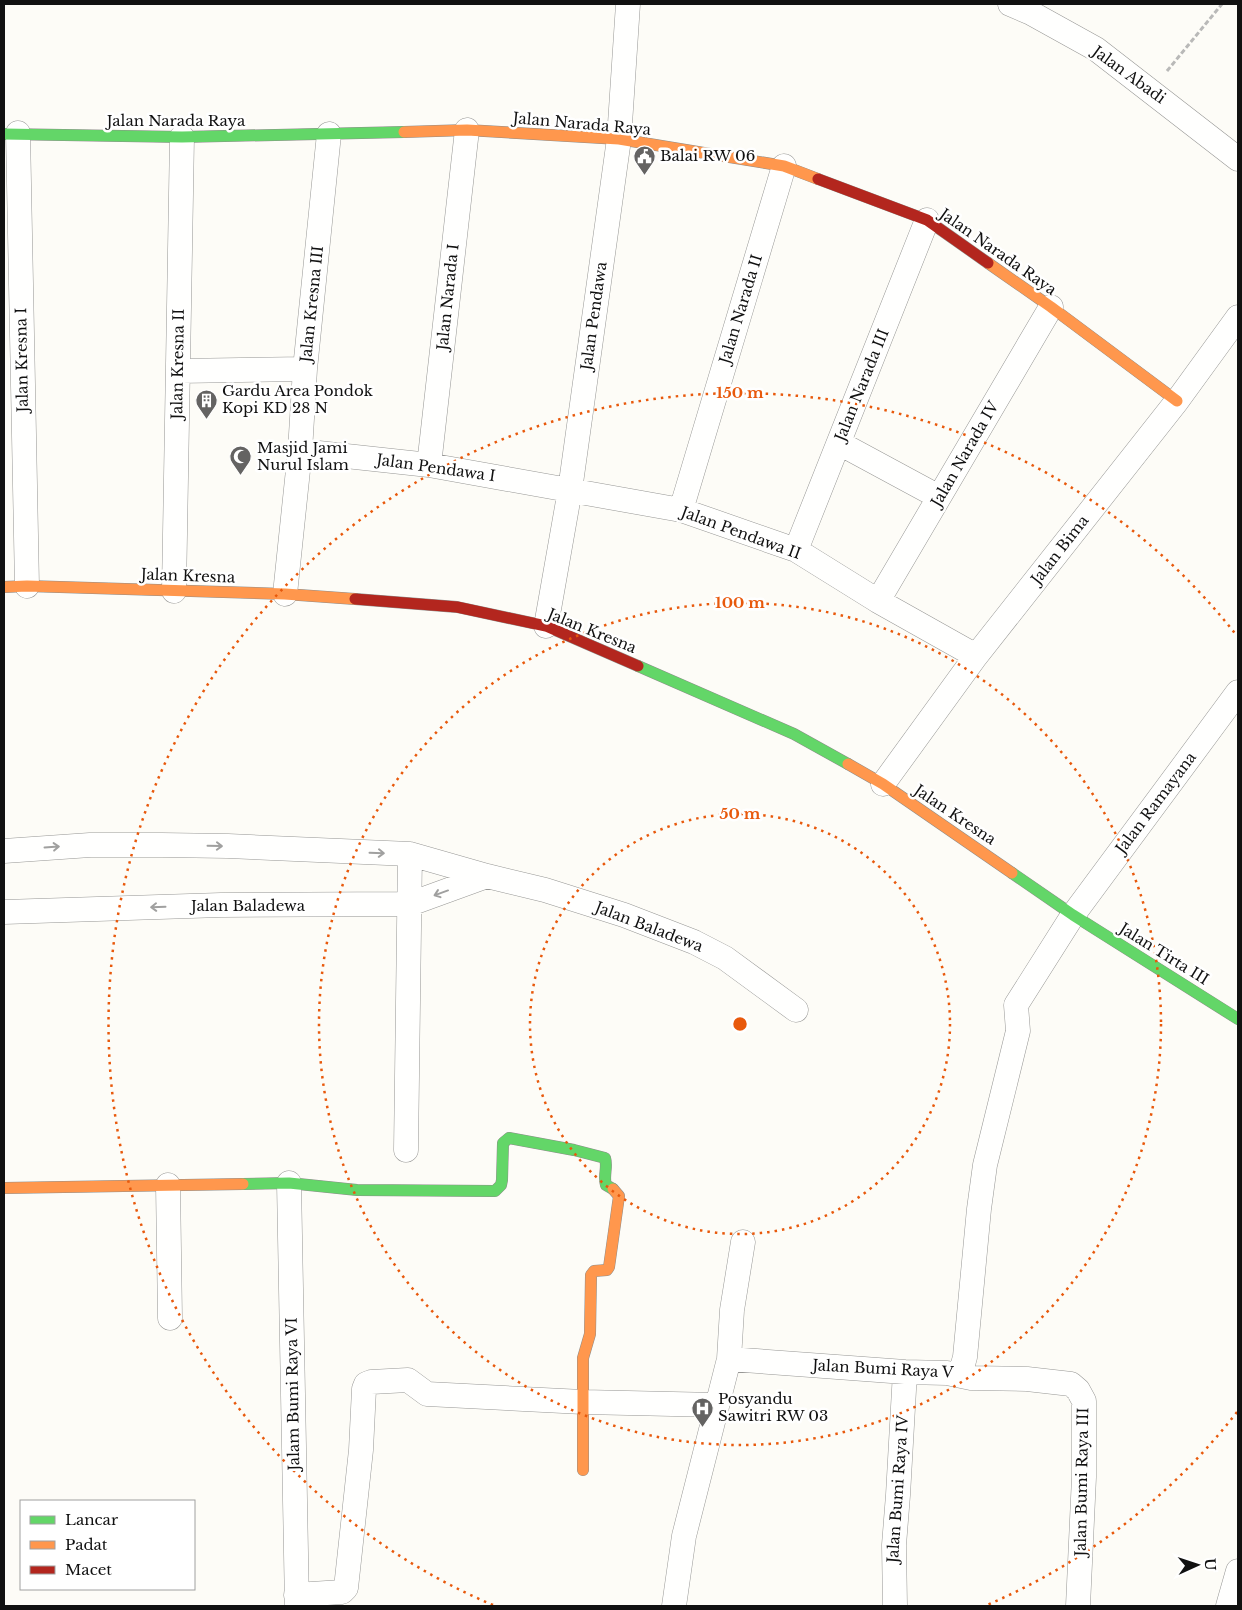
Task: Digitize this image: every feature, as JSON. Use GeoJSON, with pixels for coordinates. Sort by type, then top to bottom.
{"type":"FeatureCollection","features":[{"type":"Feature","properties":{"kind":"street","name":"Jalan Pendawa"},"geometry":{"type":"LineString","coordinates":[[546,626],[570,490],[619,139],[628,4]]}},
{"type":"Feature","properties":{"kind":"street","name":"Jalan Abadi"},"geometry":{"type":"LineString","coordinates":[[1010,4],[1031,13],[1096,49],[1238,159]]}},
{"type":"Feature","properties":{"kind":"street","name":"Jalan Narada Raya"},"geometry":{"type":"LineString","coordinates":[[11,134],[182,137],[467,130],[619,139],[784,166],[927,220],[1051,307],[1177,401]]}},
{"type":"Feature","properties":{"kind":"street","name":"Jalan Narada I"},"geometry":{"type":"LineString","coordinates":[[429,464],[467,130]]}},
{"type":"Feature","properties":{"kind":"street","name":"Jalan Kresna I"},"geometry":{"type":"LineString","coordinates":[[11,134],[15,586]]}},
{"type":"Feature","properties":{"kind":"street","name":"Jalan Kresna III"},"geometry":{"type":"LineString","coordinates":[[285,594],[300,451],[305,369],[329,134]]}},
{"type":"Feature","properties":{"kind":"street","name":"Jalan Kresna II"},"geometry":{"type":"LineString","coordinates":[[174,591],[182,137]]}},
{"type":"Feature","properties":{"kind":"street","name":"Jalan Narada II"},"geometry":{"type":"LineString","coordinates":[[681,510],[784,166]]}},
{"type":"Feature","properties":{"kind":"street","name":"Jalan Narada III"},"geometry":{"type":"LineString","coordinates":[[796,550],[927,220]]}},
{"type":"Feature","properties":{"kind":"street","name":"Jalan Narada IV"},"geometry":{"type":"LineString","coordinates":[[878,601],[1051,307]]}},
{"type":"Feature","properties":{"kind":"street","name":"Jalan Bima"},"geometry":{"type":"LineString","coordinates":[[883,784],[976,656],[1177,401],[1238,318]]}},
{"type":"Feature","properties":{"kind":"street"},"geometry":{"type":"LineString","coordinates":[[178,371],[305,369]]}},
{"type":"Feature","properties":{"kind":"street"},"geometry":{"type":"LineString","coordinates":[[839,443],[939,498]]}},
{"type":"Feature","properties":{"kind":"street","name":"Jalan Pendawa I"},"geometry":{"type":"LineString","coordinates":[[300,451],[429,464],[570,490]]}},
{"type":"Feature","properties":{"kind":"street","name":"Jalan Pendawa II"},"geometry":{"type":"LineString","coordinates":[[570,490],[681,510],[796,550],[878,601],[976,656]]}},
{"type":"Feature","properties":{"kind":"street","name":"Jalan Kresna"},"geometry":{"type":"LineString","coordinates":[[15,586],[285,594],[458,607],[546,626],[794,734],[883,784],[1073,914]]}},
{"type":"Feature","properties":{"kind":"street","name":"Jalan Ramayana"},"geometry":{"type":"LineString","coordinates":[[1073,914],[1238,692]]}},
{"type":"Feature","properties":{"kind":"street","name":"Jalan Baladewa"},"geometry":{"type":"LineString","coordinates":[[4,851],[90,845],[171,845],[410,854],[545,890],[624,915],[694,942],[725,958],[796,1010]]}},
{"type":"Feature","properties":{"kind":"street"},"geometry":{"type":"LineString","coordinates":[[406,1150],[410,854]]}},
{"type":"Feature","properties":{"kind":"street","name":"Jalan Baladewa"},"geometry":{"type":"LineString","coordinates":[[4,912],[221,905],[410,904],[487,876]]}},
{"type":"Feature","properties":{"kind":"street","name":"Jalan Tirta III"},"geometry":{"type":"LineString","coordinates":[[1073,914],[1238,1019]]}},
{"type":"Feature","properties":{"kind":"street","name":"Jalan Bumi Raya V"},"geometry":{"type":"LineString","coordinates":[[729,1359],[960,1375],[965,1357],[979,1209],[986,1165],[1018,1031],[1016,1005],[1073,914]]}},
{"type":"Feature","properties":{"kind":"street"},"geometry":{"type":"LineString","coordinates":[[4,1188],[289,1183],[357,1190],[495,1191],[501,1185],[502,1148],[504,1141],[509,1138],[574,1150],[605,1158],[607,1164],[605,1186],[607,1189],[615,1190],[619,1196],[609,1267],[607,1270],[595,1270],[591,1275],[590,1334],[582,1358],[583,1470]]}},
{"type":"Feature","properties":{"kind":"street","name":"Jalam Bumi Raya VI"},"geometry":{"type":"LineString","coordinates":[[289,1183],[297,1601]]}},
{"type":"Feature","properties":{"kind":"street"},"geometry":{"type":"LineString","coordinates":[[168,1185],[170,1318]]}},
{"type":"Feature","properties":{"kind":"street"},"geometry":{"type":"LineString","coordinates":[[674,1606],[684,1536],[729,1359],[732,1310],[743,1242]]}},
{"type":"Feature","properties":{"kind":"street","name":"Jalan Bumi Raya IV"},"geometry":{"type":"LineString","coordinates":[[895,1606],[894,1545],[905,1372]]}},
{"type":"Feature","properties":{"kind":"street","name":"Jalan Bumi Raya III"},"geometry":{"type":"LineString","coordinates":[[960,1375],[972,1378],[1027,1379],[1070,1384],[1078,1390],[1084,1401],[1084,1477],[1078,1606]]}},
{"type":"Feature","properties":{"kind":"street"},"geometry":{"type":"LineString","coordinates":[[297,1601],[342,1592],[346,1588],[362,1450],[364,1389],[366,1384],[370,1382],[408,1380],[427,1394],[583,1402],[717,1405]]}},
{"type":"Feature","properties":{"kind":"street"},"geometry":{"type":"LineString","coordinates":[[1228,1606],[1238,1571]]}},
{"type":"Feature","properties":{"kind":"path"},"geometry":{"type":"LineString","coordinates":[[1151,91],[1222,4]]}},
{"type":"Feature","properties":{"kind":"traffic: fast"},"geometry":{"type":"LineString","coordinates":[[4,134],[182,137],[404,132]]}},
{"type":"Feature","properties":{"kind":"traffic: fast"},"geometry":{"type":"LineString","coordinates":[[638,666],[794,734],[848,764]]}},
{"type":"Feature","properties":{"kind":"traffic: fast"},"geometry":{"type":"LineString","coordinates":[[1012,873],[1073,915],[1238,1019]]}},
{"type":"Feature","properties":{"kind":"traffic: fast"},"geometry":{"type":"LineString","coordinates":[[243,1184],[289,1183],[357,1190],[495,1191],[501,1185],[502,1180],[503,1143],[509,1138],[574,1150],[605,1158],[606,1185],[613,1189]]}},
{"type":"Feature","properties":{"kind":"traffic: slow"},"geometry":{"type":"LineString","coordinates":[[404,132],[467,130],[619,139],[784,166],[818,179]]}},
{"type":"Feature","properties":{"kind":"traffic: slow"},"geometry":{"type":"LineString","coordinates":[[988,263],[1051,307],[1177,401]]}},
{"type":"Feature","properties":{"kind":"traffic: slow"},"geometry":{"type":"LineString","coordinates":[[4,587],[27,586],[285,594],[355,599]]}},
{"type":"Feature","properties":{"kind":"traffic: slow"},"geometry":{"type":"LineString","coordinates":[[848,764],[883,784],[1012,873]]}},
{"type":"Feature","properties":{"kind":"traffic: slow"},"geometry":{"type":"LineString","coordinates":[[4,1188],[243,1184]]}},
{"type":"Feature","properties":{"kind":"traffic: slow"},"geometry":{"type":"LineString","coordinates":[[583,1470],[583,1358],[590,1334],[591,1275],[594,1271],[607,1270],[609,1267],[619,1196],[613,1189]]}},
{"type":"Feature","properties":{"kind":"traffic: jam"},"geometry":{"type":"LineString","coordinates":[[818,179],[927,220],[988,263]]}},
{"type":"Feature","properties":{"kind":"traffic: jam"},"geometry":{"type":"LineString","coordinates":[[355,599],[457,607],[546,626],[638,666]]}},
{"type":"Feature","properties":{"kind":"place","name":"Balai RW 06"},"geometry":{"type":"Point","coordinates":[644,175]}},
{"type":"Feature","properties":{"kind":"place","name":"Gardu Area Pondok Kopi KD 28 N"},"geometry":{"type":"Point","coordinates":[206,419]}},
{"type":"Feature","properties":{"kind":"place","name":"Masjid Jami Nurul Islam"},"geometry":{"type":"Point","coordinates":[241,476]}},
{"type":"Feature","properties":{"kind":"place","name":"Posyandu Sawitri RW 03"},"geometry":{"type":"Point","coordinates":[702,1427]}}]}
